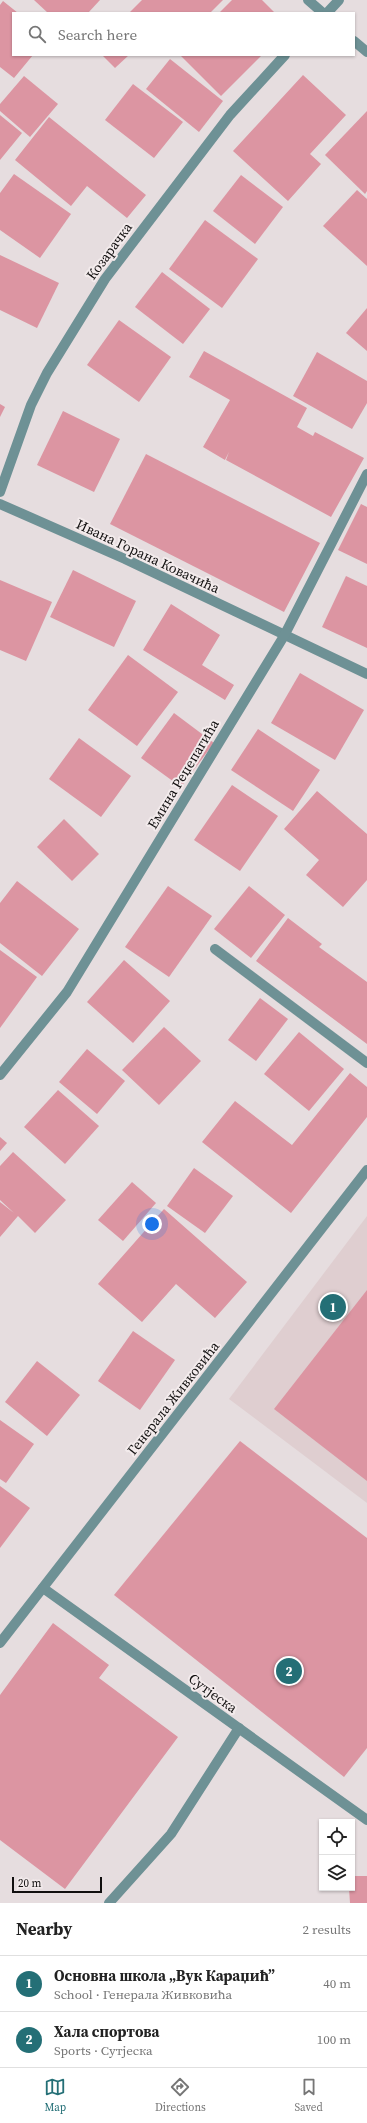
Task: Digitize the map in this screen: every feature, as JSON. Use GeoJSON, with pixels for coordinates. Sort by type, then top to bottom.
{"type":"FeatureCollection","features":[{"type":"Feature","properties":{"kind":"street"},"geometry":{"type":"LineString","coordinates":[[308,0],[322,12]]}},
{"type":"Feature","properties":{"kind":"street"},"geometry":{"type":"LineString","coordinates":[[329,12],[339,0]]}},
{"type":"Feature","properties":{"kind":"street"},"geometry":{"type":"LineString","coordinates":[[355,42],[367,52]]}},
{"type":"Feature","properties":{"kind":"street","name":"Козарачка"},"geometry":{"type":"LineString","coordinates":[[0,492],[31,405],[46,374],[105,279],[230,116],[284,56]]}},
{"type":"Feature","properties":{"kind":"street","name":"Емина Реџепагића"},"geometry":{"type":"LineString","coordinates":[[0,1075],[67,992],[284,636],[367,474]]}},
{"type":"Feature","properties":{"kind":"street","name":"Ивана Горана Ковачића"},"geometry":{"type":"LineString","coordinates":[[0,504],[125,559],[284,636]]}},
{"type":"Feature","properties":{"kind":"street"},"geometry":{"type":"LineString","coordinates":[[284,636],[367,674]]}},
{"type":"Feature","properties":{"kind":"street"},"geometry":{"type":"LineString","coordinates":[[215,949],[367,1063]]}},
{"type":"Feature","properties":{"kind":"street","name":"Генерала Живковића"},"geometry":{"type":"LineString","coordinates":[[0,1643],[367,1170]]}},
{"type":"Feature","properties":{"kind":"street","name":"Сутјеска"},"geometry":{"type":"LineString","coordinates":[[43,1588],[367,1820]]}},
{"type":"Feature","properties":{"kind":"street"},"geometry":{"type":"LineString","coordinates":[[109,1903],[170,1834],[239,1728]]}},
{"type":"Feature","properties":{"kind":"shaded area"},"geometry":{"type":"Polygon","coordinates":[[[367,1216],[367,1503],[229,1399],[367,1216]]]}},
{"type":"Feature","properties":{"kind":"building"},"geometry":{"type":"Polygon","coordinates":[[[34,0],[100,0],[89,12],[47,12],[34,0]]]}},
{"type":"Feature","properties":{"kind":"building"},"geometry":{"type":"Polygon","coordinates":[[[142,0],[223,0],[211,12],[130,12],[142,0]]]}},
{"type":"Feature","properties":{"kind":"building"},"geometry":{"type":"Polygon","coordinates":[[[232,0],[262,0],[274,12],[220,12],[232,0]]]}},
{"type":"Feature","properties":{"kind":"building"},"geometry":{"type":"Polygon","coordinates":[[[3,1],[17,12],[12,12],[12,56],[32,56],[14,78],[0,67],[0,5],[3,1]]]}},
{"type":"Feature","properties":{"kind":"building"},"geometry":{"type":"Polygon","coordinates":[[[103,56],[128,56],[115,68],[103,56]]]}},
{"type":"Feature","properties":{"kind":"building"},"geometry":{"type":"Polygon","coordinates":[[[181,56],[261,56],[221,96],[181,56]]]}},
{"type":"Feature","properties":{"kind":"building"},"geometry":{"type":"Polygon","coordinates":[[[170,59],[223,101],[199,132],[146,89],[170,59]]]}},
{"type":"Feature","properties":{"kind":"building"},"geometry":{"type":"Polygon","coordinates":[[[303,75],[346,115],[310,154],[321,164],[288,201],[233,151],[303,75]]]}},
{"type":"Feature","properties":{"kind":"building"},"geometry":{"type":"Polygon","coordinates":[[[24,76],[58,104],[30,137],[0,111],[0,104],[24,76]]]}},
{"type":"Feature","properties":{"kind":"building"},"geometry":{"type":"Polygon","coordinates":[[[133,84],[183,122],[154,158],[105,120],[133,84]]]}},
{"type":"Feature","properties":{"kind":"building"},"geometry":{"type":"Polygon","coordinates":[[[367,111],[367,191],[365,194],[325,155],[367,111]]]}},
{"type":"Feature","properties":{"kind":"building"},"geometry":{"type":"Polygon","coordinates":[[[0,115],[22,133],[0,160],[0,115]]]}},
{"type":"Feature","properties":{"kind":"building"},"geometry":{"type":"Polygon","coordinates":[[[49,117],[146,195],[127,218],[87,186],[71,206],[15,160],[49,117]]]}},
{"type":"Feature","properties":{"kind":"building"},"geometry":{"type":"Polygon","coordinates":[[[14,174],[71,214],[40,258],[0,230],[0,193],[14,174]]]}},
{"type":"Feature","properties":{"kind":"building"},"geometry":{"type":"Polygon","coordinates":[[[241,175],[283,207],[255,244],[213,211],[241,175]]]}},
{"type":"Feature","properties":{"kind":"building"},"geometry":{"type":"Polygon","coordinates":[[[357,190],[367,199],[367,266],[323,226],[357,190]]]}},
{"type":"Feature","properties":{"kind":"building"},"geometry":{"type":"Polygon","coordinates":[[[205,220],[258,259],[222,308],[169,269],[205,220]]]}},
{"type":"Feature","properties":{"kind":"building"},"geometry":{"type":"Polygon","coordinates":[[[0,255],[59,283],[37,328],[0,310],[0,255]]]}},
{"type":"Feature","properties":{"kind":"building"},"geometry":{"type":"Polygon","coordinates":[[[162,272],[210,309],[183,344],[135,307],[162,272]]]}},
{"type":"Feature","properties":{"kind":"building"},"geometry":{"type":"Polygon","coordinates":[[[367,308],[367,351],[346,333],[367,308]]]}},
{"type":"Feature","properties":{"kind":"building"},"geometry":{"type":"Polygon","coordinates":[[[119,320],[171,357],[139,402],[87,365],[119,320]]]}},
{"type":"Feature","properties":{"kind":"building"},"geometry":{"type":"Polygon","coordinates":[[[204,351],[307,408],[297,427],[313,436],[315,432],[364,458],[331,517],[226,460],[229,452],[225,460],[203,447],[230,400],[189,377],[204,351]]]}},
{"type":"Feature","properties":{"kind":"building"},"geometry":{"type":"Polygon","coordinates":[[[317,352],[367,381],[367,403],[352,429],[293,396],[317,352]]]}},
{"type":"Feature","properties":{"kind":"building"},"geometry":{"type":"Polygon","coordinates":[[[0,404],[5,407],[0,417],[0,404]]]}},
{"type":"Feature","properties":{"kind":"building"},"geometry":{"type":"Polygon","coordinates":[[[63,411],[120,439],[94,492],[37,465],[63,411]]]}},
{"type":"Feature","properties":{"kind":"building"},"geometry":{"type":"Polygon","coordinates":[[[146,454],[320,543],[284,612],[110,524],[146,454]]]}},
{"type":"Feature","properties":{"kind":"building"},"geometry":{"type":"Polygon","coordinates":[[[361,504],[367,507],[367,564],[338,550],[361,504]]]}},
{"type":"Feature","properties":{"kind":"building"},"geometry":{"type":"Polygon","coordinates":[[[73,570],[136,601],[114,647],[50,617],[73,570]]]}},
{"type":"Feature","properties":{"kind":"building"},"geometry":{"type":"Polygon","coordinates":[[[346,576],[367,586],[367,648],[322,627],[346,576]]]}},
{"type":"Feature","properties":{"kind":"building"},"geometry":{"type":"Polygon","coordinates":[[[0,580],[52,602],[26,661],[0,650],[0,580]]]}},
{"type":"Feature","properties":{"kind":"building"},"geometry":{"type":"Polygon","coordinates":[[[171,604],[220,635],[202,665],[234,685],[225,700],[143,650],[171,604]]]}},
{"type":"Feature","properties":{"kind":"building"},"geometry":{"type":"Polygon","coordinates":[[[128,655],[178,692],[137,746],[88,710],[128,655]]]}},
{"type":"Feature","properties":{"kind":"building"},"geometry":{"type":"Polygon","coordinates":[[[300,673],[364,710],[335,760],[271,723],[300,673]]]}},
{"type":"Feature","properties":{"kind":"building"},"geometry":{"type":"Polygon","coordinates":[[[174,713],[214,743],[181,787],[141,758],[174,713]]]}},
{"type":"Feature","properties":{"kind":"building"},"geometry":{"type":"Polygon","coordinates":[[[258,729],[320,770],[293,811],[231,770],[258,729]]]}},
{"type":"Feature","properties":{"kind":"building"},"geometry":{"type":"Polygon","coordinates":[[[79,738],[131,776],[101,817],[49,779],[79,738]]]}},
{"type":"Feature","properties":{"kind":"building"},"geometry":{"type":"Polygon","coordinates":[[[232,785],[278,816],[240,871],[194,840],[232,785]]]}},
{"type":"Feature","properties":{"kind":"building"},"geometry":{"type":"Polygon","coordinates":[[[317,791],[367,834],[367,880],[343,907],[306,875],[319,860],[284,829],[317,791]]]}},
{"type":"Feature","properties":{"kind":"building"},"geometry":{"type":"Polygon","coordinates":[[[64,819],[99,854],[72,881],[37,847],[64,819]]]}},
{"type":"Feature","properties":{"kind":"building"},"geometry":{"type":"Polygon","coordinates":[[[17,881],[79,929],[42,976],[0,943],[0,903],[17,881]]]}},
{"type":"Feature","properties":{"kind":"building"},"geometry":{"type":"Polygon","coordinates":[[[168,886],[212,916],[169,977],[125,947],[168,886]]]}},
{"type":"Feature","properties":{"kind":"building"},"geometry":{"type":"Polygon","coordinates":[[[249,886],[285,915],[251,958],[214,929],[249,886]]]}},
{"type":"Feature","properties":{"kind":"building"},"geometry":{"type":"Polygon","coordinates":[[[288,918],[322,944],[319,947],[367,982],[367,1044],[256,961],[288,918]]]}},
{"type":"Feature","properties":{"kind":"building"},"geometry":{"type":"Polygon","coordinates":[[[0,950],[37,977],[0,1028],[0,950]]]}},
{"type":"Feature","properties":{"kind":"building"},"geometry":{"type":"Polygon","coordinates":[[[124,960],[170,1001],[133,1043],[87,1002],[124,960]]]}},
{"type":"Feature","properties":{"kind":"building"},"geometry":{"type":"Polygon","coordinates":[[[260,998],[288,1019],[256,1061],[228,1040],[260,998]]]}},
{"type":"Feature","properties":{"kind":"building"},"geometry":{"type":"Polygon","coordinates":[[[164,1027],[201,1061],[159,1105],[122,1070],[164,1027]]]}},
{"type":"Feature","properties":{"kind":"building"},"geometry":{"type":"Polygon","coordinates":[[[299,1032],[344,1069],[309,1111],[264,1074],[299,1032]]]}},
{"type":"Feature","properties":{"kind":"building"},"geometry":{"type":"Polygon","coordinates":[[[87,1049],[125,1081],[97,1114],[59,1082],[87,1049]]]}},
{"type":"Feature","properties":{"kind":"building"},"geometry":{"type":"Polygon","coordinates":[[[350,1073],[367,1087],[367,1117],[291,1213],[202,1142],[235,1101],[292,1145],[350,1073]]]}},
{"type":"Feature","properties":{"kind":"building"},"geometry":{"type":"Polygon","coordinates":[[[58,1090],[99,1126],[65,1164],[24,1127],[58,1090]]]}},
{"type":"Feature","properties":{"kind":"building"},"geometry":{"type":"Polygon","coordinates":[[[0,1137],[7,1143],[0,1151],[0,1137]]]}},
{"type":"Feature","properties":{"kind":"building"},"geometry":{"type":"Polygon","coordinates":[[[13,1152],[66,1200],[35,1233],[18,1216],[0,1237],[0,1202],[14,1213],[0,1200],[0,1166],[13,1152]]]}},
{"type":"Feature","properties":{"kind":"building"},"geometry":{"type":"Polygon","coordinates":[[[194,1168],[233,1196],[205,1233],[167,1206],[194,1168]]]}},
{"type":"Feature","properties":{"kind":"building"},"geometry":{"type":"Polygon","coordinates":[[[132,1182],[156,1203],[123,1241],[98,1220],[132,1182]]]}},
{"type":"Feature","properties":{"kind":"building"},"geometry":{"type":"Polygon","coordinates":[[[164,1209],[247,1282],[215,1318],[176,1284],[142,1322],[98,1284],[164,1209]]]}},
{"type":"Feature","properties":{"kind":"building"},"geometry":{"type":"Polygon","coordinates":[[[367,1290],[367,1481],[274,1409],[367,1290]]]}},
{"type":"Feature","properties":{"kind":"building"},"geometry":{"type":"Polygon","coordinates":[[[133,1331],[175,1360],[140,1410],[98,1381],[133,1331]]]}},
{"type":"Feature","properties":{"kind":"building"},"geometry":{"type":"Polygon","coordinates":[[[37,1361],[80,1395],[47,1436],[5,1402],[37,1361]]]}},
{"type":"Feature","properties":{"kind":"building"},"geometry":{"type":"Polygon","coordinates":[[[0,1420],[34,1444],[6,1483],[0,1479],[0,1420]]]}},
{"type":"Feature","properties":{"kind":"building"},"geometry":{"type":"Polygon","coordinates":[[[240,1441],[367,1538],[367,1748],[344,1777],[114,1595],[240,1441]]]}},
{"type":"Feature","properties":{"kind":"building"},"geometry":{"type":"Polygon","coordinates":[[[0,1486],[30,1508],[0,1548],[0,1486]]]}},
{"type":"Feature","properties":{"kind":"building"},"geometry":{"type":"Polygon","coordinates":[[[53,1623],[109,1665],[99,1678],[178,1737],[65,1889],[0,1840],[0,1695],[53,1623]]]}},
{"type":"Feature","properties":{"kind":"building"},"geometry":{"type":"Polygon","coordinates":[[[355,1876],[367,1876],[367,1903],[350,1903],[349,1891],[355,1891],[355,1876]]]}},
{"type":"Feature","properties":{"kind":"place","name":"Основна школа „Вук Караџић”"},"geometry":{"type":"Point","coordinates":[333,1307]}},
{"type":"Feature","properties":{"kind":"place","name":"Хала спортова"},"geometry":{"type":"Point","coordinates":[289,1671]}}]}
